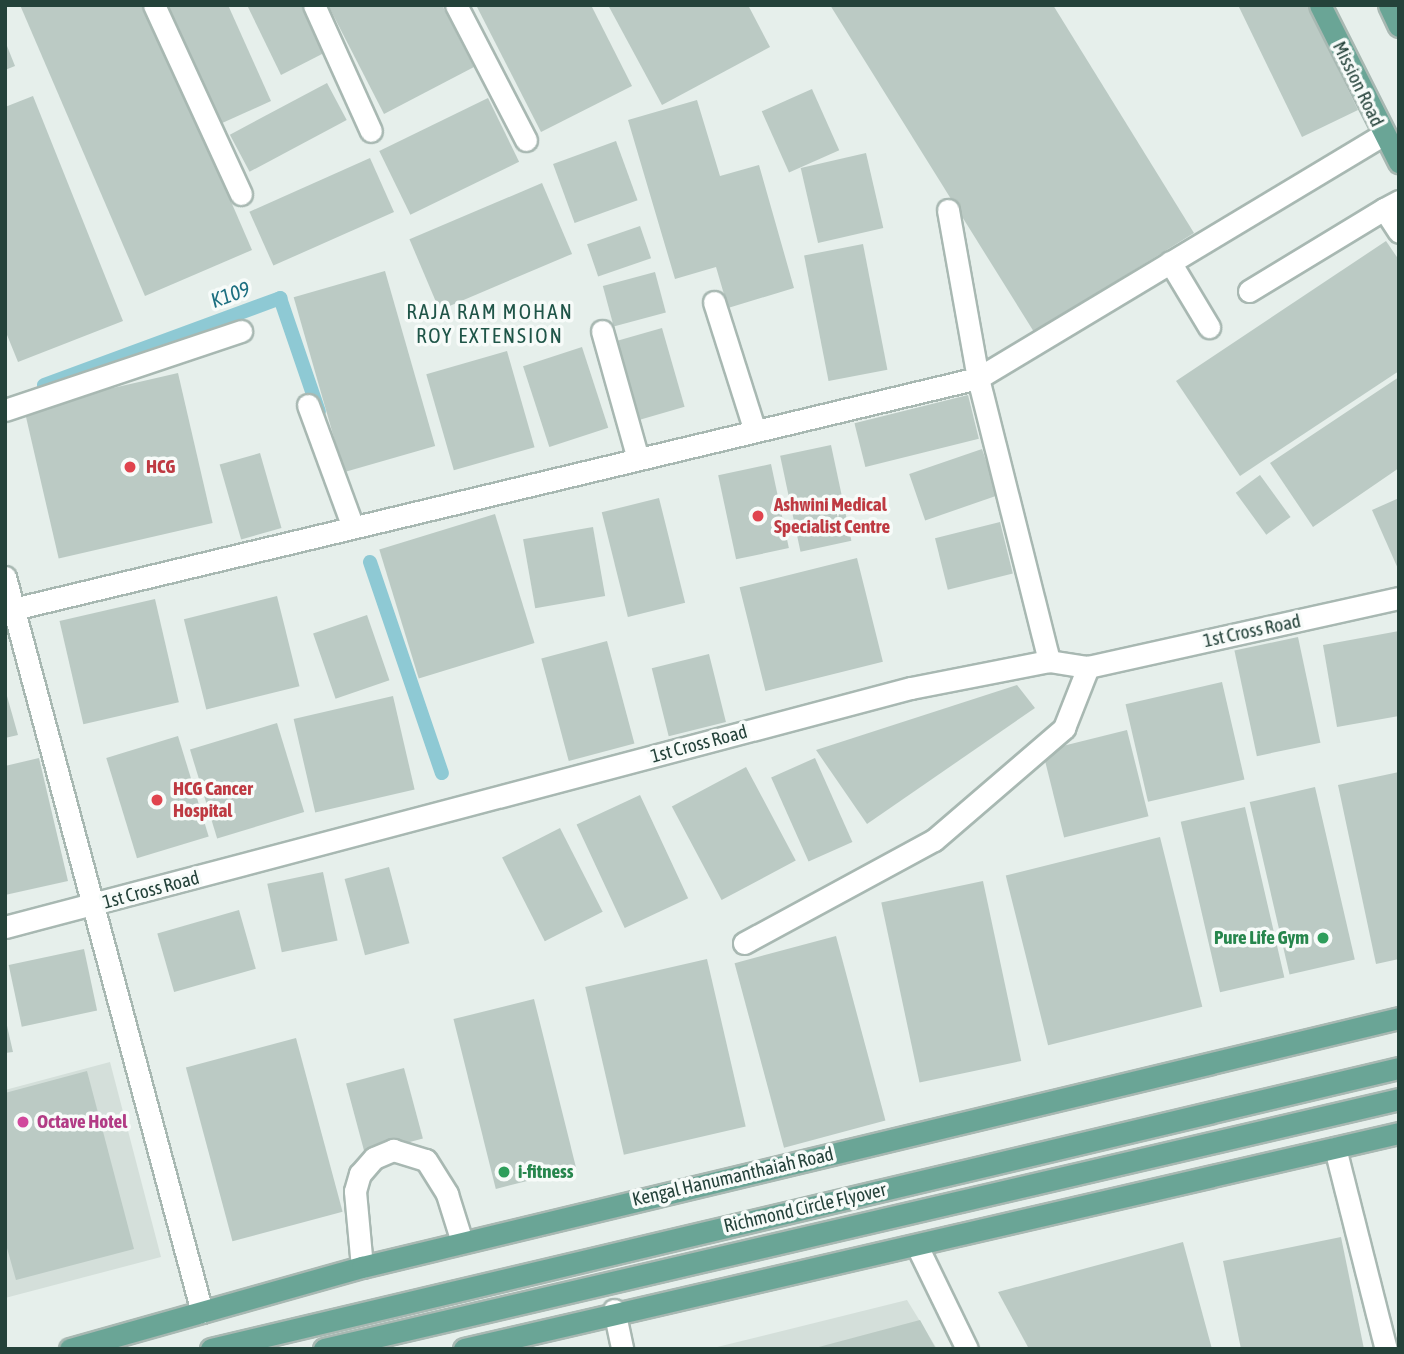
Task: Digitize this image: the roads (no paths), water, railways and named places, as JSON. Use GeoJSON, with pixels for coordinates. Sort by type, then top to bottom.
{"type":"FeatureCollection","features":[{"type":"Feature","properties":{"kind":"main road","name":"Mission Road"},"geometry":{"type":"LineString","coordinates":[[1320,5],[1382,135],[1399,162]]}},
{"type":"Feature","properties":{"kind":"main road"},"geometry":{"type":"LineString","coordinates":[[1389,5],[1399,26]]}},
{"type":"Feature","properties":{"kind":"main road","name":"Kengal Hanumanthaiah Road"},"geometry":{"type":"LineString","coordinates":[[70,1349],[362,1267],[462,1242],[1399,1018]]}},
{"type":"Feature","properties":{"kind":"main road","name":"Richmond Circle Flyover"},"geometry":{"type":"LineString","coordinates":[[211,1349],[1399,1068]]}},
{"type":"Feature","properties":{"kind":"main road","name":"Richmond Circle Flyover"},"geometry":{"type":"LineString","coordinates":[[324,1349],[1399,1099]]}},
{"type":"Feature","properties":{"kind":"main road"},"geometry":{"type":"LineString","coordinates":[[464,1349],[614,1310],[917,1247],[1399,1133]]}},
{"type":"Feature","properties":{"kind":"street"},"geometry":{"type":"LineString","coordinates":[[155,5],[241,194]]}},
{"type":"Feature","properties":{"kind":"street"},"geometry":{"type":"LineString","coordinates":[[314,5],[371,131]]}},
{"type":"Feature","properties":{"kind":"street"},"geometry":{"type":"LineString","coordinates":[[456,5],[526,140]]}},
{"type":"Feature","properties":{"kind":"street"},"geometry":{"type":"LineString","coordinates":[[9,610],[978,378],[1382,135]]}},
{"type":"Feature","properties":{"kind":"street"},"geometry":{"type":"LineString","coordinates":[[1249,291],[1391,205],[1399,232]]}},
{"type":"Feature","properties":{"kind":"street"},"geometry":{"type":"LineString","coordinates":[[948,210],[978,378],[1049,661]]}},
{"type":"Feature","properties":{"kind":"street"},"geometry":{"type":"LineString","coordinates":[[1170,262],[1209,327]]}},
{"type":"Feature","properties":{"kind":"street"},"geometry":{"type":"LineString","coordinates":[[714,303],[755,431]]}},
{"type":"Feature","properties":{"kind":"street"},"geometry":{"type":"LineString","coordinates":[[5,410],[241,331]]}},
{"type":"Feature","properties":{"kind":"street"},"geometry":{"type":"LineString","coordinates":[[602,331],[638,459]]}},
{"type":"Feature","properties":{"kind":"street"},"geometry":{"type":"LineString","coordinates":[[308,405],[353,527]]}},
{"type":"Feature","properties":{"kind":"street"},"geometry":{"type":"LineString","coordinates":[[5,577],[9,610],[202,1312]]}},
{"type":"Feature","properties":{"kind":"street","name":"1st Cross Road"},"geometry":{"type":"LineString","coordinates":[[5,927],[911,688],[1049,661],[1087,667],[1399,598]]}},
{"type":"Feature","properties":{"kind":"street"},"geometry":{"type":"LineString","coordinates":[[744,943],[934,841],[1064,728],[1087,667]]}},
{"type":"Feature","properties":{"kind":"street"},"geometry":{"type":"LineString","coordinates":[[1335,1148],[1386,1349]]}},
{"type":"Feature","properties":{"kind":"street"},"geometry":{"type":"LineString","coordinates":[[362,1267],[358,1182],[374,1158],[393,1150],[426,1160],[447,1194],[462,1242]]}},
{"type":"Feature","properties":{"kind":"street"},"geometry":{"type":"LineString","coordinates":[[917,1247],[967,1349]]}},
{"type":"Feature","properties":{"kind":"street"},"geometry":{"type":"LineString","coordinates":[[614,1310],[622,1349]]}},
{"type":"Feature","properties":{"kind":"waterway","name":"K109"},"geometry":{"type":"LineString","coordinates":[[44,385],[280,298],[319,412]]}},
{"type":"Feature","properties":{"kind":"waterway","name":"K109"},"geometry":{"type":"LineString","coordinates":[[370,562],[442,773]]}},
{"type":"Feature","properties":{"kind":"place","name":"HCG"},"geometry":{"type":"Point","coordinates":[130,467]}},
{"type":"Feature","properties":{"kind":"place","name":"Ashwini Medical Specialist Centre"},"geometry":{"type":"Point","coordinates":[758,516]}},
{"type":"Feature","properties":{"kind":"place","name":"HCG Cancer Hospital"},"geometry":{"type":"Point","coordinates":[157,800]}},
{"type":"Feature","properties":{"kind":"place","name":"Pure Life Gym"},"geometry":{"type":"Point","coordinates":[1323,938]}},
{"type":"Feature","properties":{"kind":"place","name":"Octave Hotel"},"geometry":{"type":"Point","coordinates":[23,1122]}},
{"type":"Feature","properties":{"kind":"place","name":"i-fitness"},"geometry":{"type":"Point","coordinates":[504,1172]}},
{"type":"Feature","properties":{"kind":"district","name":"RAJA RAM MOHAN ROY EXTENSION"},"geometry":{"type":"Point","coordinates":[490,323]}}]}
